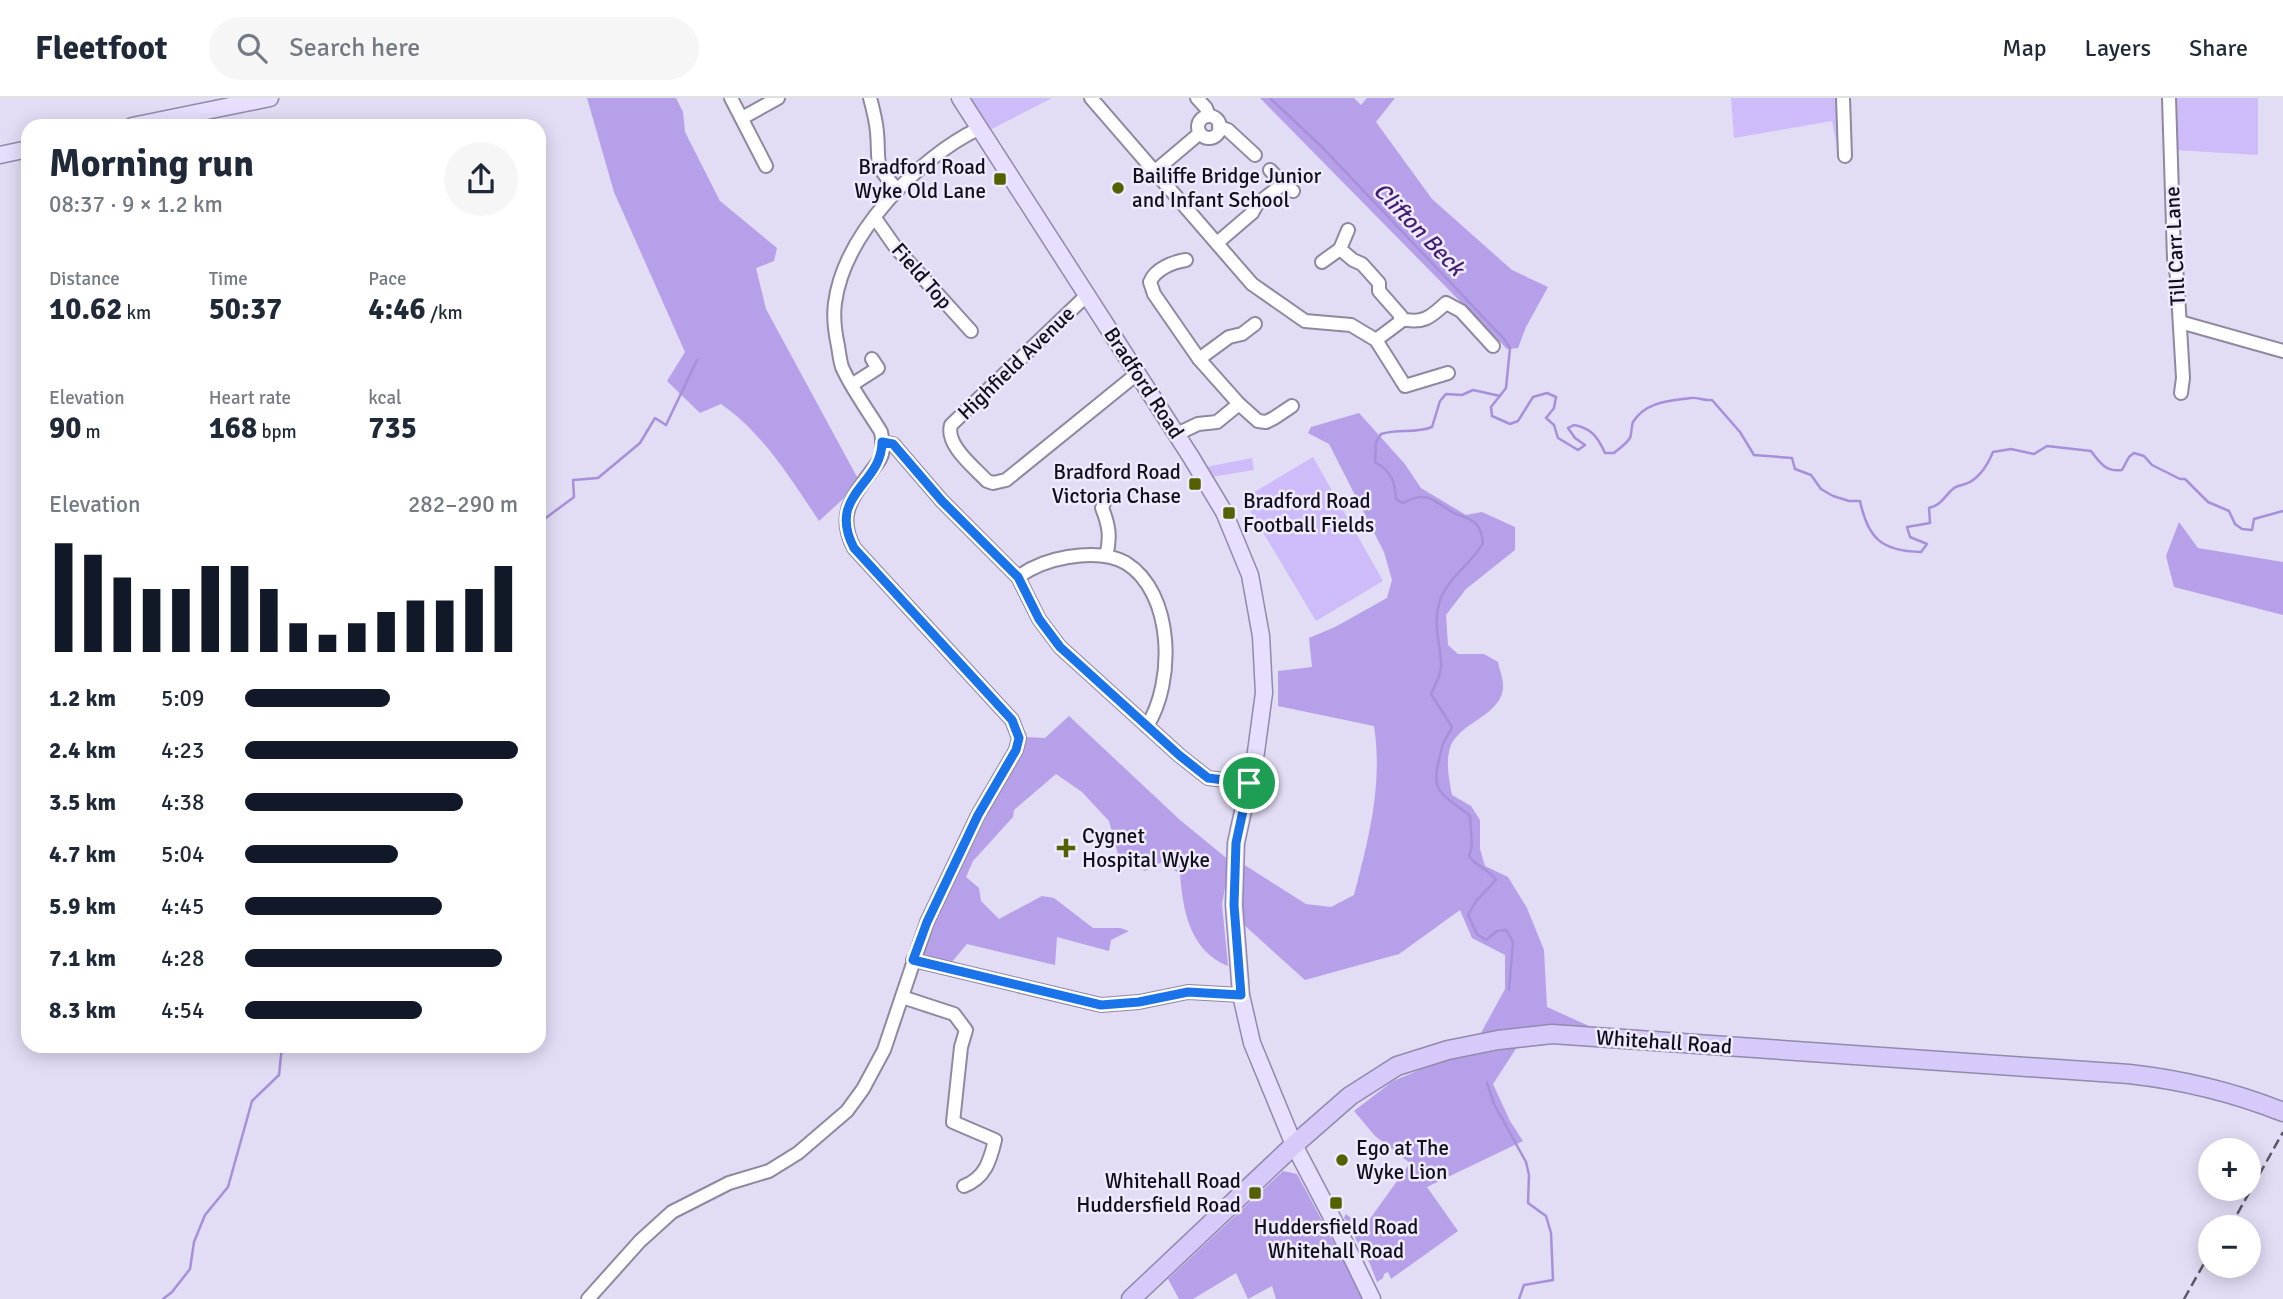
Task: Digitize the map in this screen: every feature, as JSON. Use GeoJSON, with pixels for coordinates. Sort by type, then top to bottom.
{"type":"FeatureCollection","features":[{"type":"Feature","properties":{"kind":"highway","name":"Whitehall Road"},"geometry":{"type":"LineString","coordinates":[[1131,1299],[1294,1145],[1350,1096],[1397,1066],[1448,1050],[1498,1040],[1552,1034],[2129,1074],[2197,1084],[2283,1112]]}},
{"type":"Feature","properties":{"kind":"main road"},"geometry":{"type":"LineString","coordinates":[[162,119],[270,98]]}},
{"type":"Feature","properties":{"kind":"main road","name":"Bradford Road"},"geometry":{"type":"LineString","coordinates":[[960,98],[978,130],[1177,434],[1224,512],[1250,575],[1261,636],[1264,693],[1256,752],[1236,843],[1234,905],[1241,995],[1252,1043],[1294,1145],[1372,1299]]}},
{"type":"Feature","properties":{"kind":"main road"},"geometry":{"type":"LineString","coordinates":[[0,155],[21,150]]}},
{"type":"Feature","properties":{"kind":"street"},"geometry":{"type":"LineString","coordinates":[[730,98],[766,166]]}},
{"type":"Feature","properties":{"kind":"street"},"geometry":{"type":"LineString","coordinates":[[742,118],[778,98]]}},
{"type":"Feature","properties":{"kind":"street"},"geometry":{"type":"LineString","coordinates":[[870,98],[877,129],[878,162],[885,176],[897,189]]}},
{"type":"Feature","properties":{"kind":"street"},"geometry":{"type":"LineString","coordinates":[[1091,98],[1252,284],[1305,321],[1351,325],[1376,340],[1405,386],[1448,373]]}},
{"type":"Feature","properties":{"kind":"street"},"geometry":{"type":"LineString","coordinates":[[1197,98],[1209,116]]}},
{"type":"Feature","properties":{"kind":"street"},"geometry":{"type":"LineString","coordinates":[[1843,98],[1845,156]]}},
{"type":"Feature","properties":{"kind":"street","name":"Till Carr Lane"},"geometry":{"type":"LineString","coordinates":[[2169,98],[2174,257],[2183,378],[2181,393]]}},
{"type":"Feature","properties":{"kind":"street"},"geometry":{"type":"LineString","coordinates":[[1209,116],[1215,118],[1219,127],[1212,137],[1205,137],[1198,127],[1200,120],[1209,116]]}},
{"type":"Feature","properties":{"kind":"street"},"geometry":{"type":"LineString","coordinates":[[1219,127],[1228,130],[1255,155]]}},
{"type":"Feature","properties":{"kind":"street"},"geometry":{"type":"LineString","coordinates":[[588,1299],[640,1241],[672,1212],[729,1182],[769,1171],[798,1153],[847,1111],[863,1090],[884,1050],[927,922],[978,815],[1016,750],[1019,738],[1012,720],[854,548],[848,537],[846,513],[850,500],[882,456],[881,432],[842,366],[835,333],[835,304],[849,258],[897,189],[923,165],[960,138],[978,130]]}},
{"type":"Feature","properties":{"kind":"street"},"geometry":{"type":"LineString","coordinates":[[1155,171],[1200,133]]}},
{"type":"Feature","properties":{"kind":"street"},"geometry":{"type":"LineString","coordinates":[[1217,243],[1252,214],[1257,204],[1288,187],[1270,170]]}},
{"type":"Feature","properties":{"kind":"street","name":"Field Top"},"geometry":{"type":"LineString","coordinates":[[875,218],[896,248],[971,331]]}},
{"type":"Feature","properties":{"kind":"street"},"geometry":{"type":"LineString","coordinates":[[1322,262],[1340,249],[1348,230]]}},
{"type":"Feature","properties":{"kind":"street"},"geometry":{"type":"LineString","coordinates":[[1340,249],[1362,264],[1379,283],[1379,291],[1401,316],[1400,322],[1376,340]]}},
{"type":"Feature","properties":{"kind":"street"},"geometry":{"type":"LineString","coordinates":[[1186,260],[1173,262],[1153,275],[1150,282],[1154,294],[1199,359],[1258,421],[1266,422],[1292,406]]}},
{"type":"Feature","properties":{"kind":"street","name":"Highfield Avenue"},"geometry":{"type":"LineString","coordinates":[[1087,295],[959,417],[950,431],[954,444],[987,481],[993,483],[1006,480],[1138,373]]}},
{"type":"Feature","properties":{"kind":"street"},"geometry":{"type":"LineString","coordinates":[[1400,319],[1414,322],[1428,319],[1446,303],[1461,311],[1493,346]]}},
{"type":"Feature","properties":{"kind":"street"},"geometry":{"type":"LineString","coordinates":[[2180,321],[2283,351]]}},
{"type":"Feature","properties":{"kind":"street"},"geometry":{"type":"LineString","coordinates":[[1199,359],[1229,337],[1242,334],[1255,324]]}},
{"type":"Feature","properties":{"kind":"street"},"geometry":{"type":"LineString","coordinates":[[853,384],[878,367]]}},
{"type":"Feature","properties":{"kind":"street"},"geometry":{"type":"LineString","coordinates":[[1177,434],[1198,424],[1217,422],[1239,404]]}},
{"type":"Feature","properties":{"kind":"street"},"geometry":{"type":"LineString","coordinates":[[882,442],[893,444],[942,501],[1018,577],[1039,619],[1060,647],[1208,778],[1249,783]]}},
{"type":"Feature","properties":{"kind":"street"},"geometry":{"type":"LineString","coordinates":[[1105,500],[1102,508],[1109,525],[1106,556]]}},
{"type":"Feature","properties":{"kind":"street"},"geometry":{"type":"LineString","coordinates":[[1018,577],[1030,568],[1083,554],[1106,556],[1125,563],[1147,581],[1160,608],[1166,673],[1147,726]]}},
{"type":"Feature","properties":{"kind":"street"},"geometry":{"type":"LineString","coordinates":[[913,960],[1101,1005],[1139,1002],[1188,992],[1241,995]]}},
{"type":"Feature","properties":{"kind":"street"},"geometry":{"type":"LineString","coordinates":[[902,996],[954,1014],[966,1030],[961,1047],[953,1122],[995,1140],[990,1163],[975,1182],[964,1186]]}},
{"type":"Feature","properties":{"kind":"shaded area"},"geometry":{"type":"Polygon","coordinates":[[[587,98],[676,98],[683,112],[685,132],[720,201],[777,248],[774,261],[756,268],[766,309],[857,477],[843,499],[819,521],[775,458],[736,415],[721,404],[700,413],[667,381],[685,352],[614,192],[587,98]]]}},
{"type":"Feature","properties":{"kind":"shaded area"},"geometry":{"type":"Polygon","coordinates":[[[971,98],[1052,98],[988,131],[971,98]]]}},
{"type":"Feature","properties":{"kind":"shaded area"},"geometry":{"type":"Polygon","coordinates":[[[1260,98],[1354,98],[1361,105],[1367,98],[1395,98],[1376,122],[1432,199],[1512,270],[1548,287],[1518,348],[1507,349],[1260,98]]]}},
{"type":"Feature","properties":{"kind":"shaded area"},"geometry":{"type":"Polygon","coordinates":[[[1731,98],[1837,98],[1839,144],[1837,147],[1832,121],[1734,138],[1731,98]]]}},
{"type":"Feature","properties":{"kind":"shaded area"},"geometry":{"type":"Polygon","coordinates":[[[2173,98],[2258,98],[2258,155],[2175,150],[2173,98]]]}},
{"type":"Feature","properties":{"kind":"shaded area"},"geometry":{"type":"Polygon","coordinates":[[[1359,413],[1404,463],[1421,488],[1466,515],[1482,512],[1515,527],[1515,550],[1466,589],[1446,615],[1448,645],[1458,654],[1484,654],[1498,662],[1503,684],[1497,703],[1456,737],[1451,745],[1448,763],[1450,783],[1452,795],[1471,806],[1480,820],[1480,849],[1485,866],[1508,877],[1527,908],[1544,950],[1547,1007],[1589,1026],[1516,1028],[1481,1033],[1505,989],[1505,955],[1472,938],[1460,910],[1399,954],[1305,980],[1243,924],[1243,864],[1306,904],[1331,907],[1354,895],[1365,853],[1376,790],[1374,726],[1278,706],[1278,671],[1312,667],[1309,638],[1387,598],[1392,580],[1384,552],[1329,444],[1308,433],[1311,427],[1359,413]]]}},
{"type":"Feature","properties":{"kind":"shaded area"},"geometry":{"type":"Polygon","coordinates":[[[1313,457],[1383,581],[1316,621],[1243,499],[1313,457]]]}},
{"type":"Feature","properties":{"kind":"shaded area"},"geometry":{"type":"Polygon","coordinates":[[[1252,458],[1254,470],[1211,477],[1206,467],[1252,458]]]}},
{"type":"Feature","properties":{"kind":"shaded area"},"geometry":{"type":"Polygon","coordinates":[[[2179,522],[2198,548],[2283,562],[2283,615],[2174,587],[2166,556],[2179,522]]]}},
{"type":"Feature","properties":{"kind":"shaded area"},"geometry":{"type":"Polygon","coordinates":[[[1069,716],[1180,820],[1230,861],[1222,904],[1228,966],[1215,959],[1197,940],[1186,915],[1180,874],[1162,862],[1145,871],[1119,858],[1109,821],[1082,792],[1056,774],[1014,810],[1013,817],[973,861],[966,877],[979,888],[981,901],[999,919],[1042,896],[1054,898],[1093,928],[1120,928],[1129,931],[1111,940],[1109,951],[1057,937],[1055,965],[967,944],[951,963],[928,959],[920,950],[998,793],[1025,747],[1025,737],[1045,738],[1069,716]]]}},
{"type":"Feature","properties":{"kind":"shaded area"},"geometry":{"type":"Polygon","coordinates":[[[1517,1047],[1493,1084],[1510,1121],[1523,1141],[1427,1187],[1458,1231],[1391,1279],[1388,1272],[1377,1282],[1344,1218],[1346,1214],[1362,1230],[1410,1163],[1375,1136],[1354,1111],[1393,1081],[1441,1061],[1517,1047]]]}},
{"type":"Feature","properties":{"kind":"shaded area"},"geometry":{"type":"Polygon","coordinates":[[[1283,1171],[1297,1174],[1364,1299],[1276,1299],[1272,1286],[1248,1299],[1236,1273],[1193,1299],[1179,1299],[1168,1279],[1283,1171]]]}},
{"type":"Feature","properties":{"kind":"waterway","name":"Clifton Beck"},"geometry":{"type":"LineString","coordinates":[[1270,98],[1323,148],[1505,340],[1510,348],[1506,388],[1491,407],[1492,416],[1510,424],[1518,421],[1533,397],[1547,393],[1556,397],[1554,408],[1546,418],[1554,425],[1558,438],[1578,450],[1585,445],[1575,438],[1568,428],[1580,426],[1593,434],[1605,453],[1614,453],[1630,438],[1633,422],[1638,415],[1652,406],[1691,398],[1712,400],[1740,432],[1754,455],[1792,458],[1795,469],[1811,475],[1821,489],[1849,501],[1860,501],[1867,525],[1879,540],[1896,549],[1908,551],[1921,552],[1927,544],[1910,537],[1907,527],[1930,523],[1929,508],[1940,502],[1954,488],[1978,476],[1993,452],[2011,449],[2034,454],[2047,446],[2091,451],[2104,466],[2112,470],[2122,470],[2134,453],[2144,456],[2152,465],[2185,479],[2208,502],[2229,511],[2235,524],[2242,529],[2252,530],[2254,519],[2283,511]]}},
{"type":"Feature","properties":{"kind":"waterway"},"geometry":{"type":"LineString","coordinates":[[546,518],[574,497],[573,480],[598,478],[640,443],[655,418],[666,425],[697,360]]}},
{"type":"Feature","properties":{"kind":"waterway"},"geometry":{"type":"LineString","coordinates":[[1500,396],[1473,390],[1462,395],[1446,394],[1440,401],[1432,427],[1381,434],[1376,442],[1375,462],[1391,477],[1396,499],[1403,503],[1419,497],[1430,499],[1473,521],[1482,535],[1483,543],[1452,580],[1439,604],[1437,627],[1441,667],[1431,694],[1452,727],[1441,750],[1436,775],[1439,790],[1470,816],[1472,846],[1469,856],[1496,880],[1476,901],[1468,915],[1477,934],[1486,940],[1497,931],[1506,930],[1513,942],[1509,990]]}},
{"type":"Feature","properties":{"kind":"waterway"},"geometry":{"type":"LineString","coordinates":[[163,1299],[190,1269],[194,1242],[205,1215],[228,1187],[252,1101],[279,1075],[281,1053]]}},
{"type":"Feature","properties":{"kind":"waterway"},"geometry":{"type":"LineString","coordinates":[[1487,1083],[1494,1104],[1526,1162],[1529,1175],[1528,1203],[1546,1216],[1551,1233],[1553,1280],[1524,1285],[1519,1299]]}},
{"type":"Feature","properties":{"kind":"railway"},"geometry":{"type":"LineString","coordinates":[[2237,1215],[2283,1132]]}},
{"type":"Feature","properties":{"kind":"railway"},"geometry":{"type":"LineString","coordinates":[[2184,1299],[2198,1274]]}},
{"type":"Feature","properties":{"kind":"place","name":"Bradford Road Wyke Old Lane"},"geometry":{"type":"Point","coordinates":[1000,179]}},
{"type":"Feature","properties":{"kind":"place","name":"Bailiffe Bridge Junior and Infant School"},"geometry":{"type":"Point","coordinates":[1118,188]}},
{"type":"Feature","properties":{"kind":"place","name":"Bradford Road Victoria Chase"},"geometry":{"type":"Point","coordinates":[1195,484]}},
{"type":"Feature","properties":{"kind":"place","name":"Bradford Road Football Fields"},"geometry":{"type":"Point","coordinates":[1229,513]}},
{"type":"Feature","properties":{"kind":"place","name":"Cygnet Hospital Wyke"},"geometry":{"type":"Point","coordinates":[1066,848]}},
{"type":"Feature","properties":{"kind":"place","name":"Ego at The Wyke Lion"},"geometry":{"type":"Point","coordinates":[1342,1160]}},
{"type":"Feature","properties":{"kind":"place","name":"Whitehall Road Huddersfield Road"},"geometry":{"type":"Point","coordinates":[1255,1193]}},
{"type":"Feature","properties":{"kind":"place","name":"Huddersfield Road Whitehall Road"},"geometry":{"type":"Point","coordinates":[1336,1203]}},
{"type":"Feature","properties":{"kind":"route"},"geometry":{"type":"LineString","coordinates":[[882,442],[893,444],[942,501],[1018,577],[1039,619],[1060,647],[1208,778],[1249,783],[1236,843],[1234,905],[1241,995],[1188,992],[1139,1002],[1101,1005],[913,960],[927,922],[978,815],[1016,750],[1019,738],[1012,720],[854,548],[848,537],[846,513],[850,500],[882,456],[882,442]]}}]}
